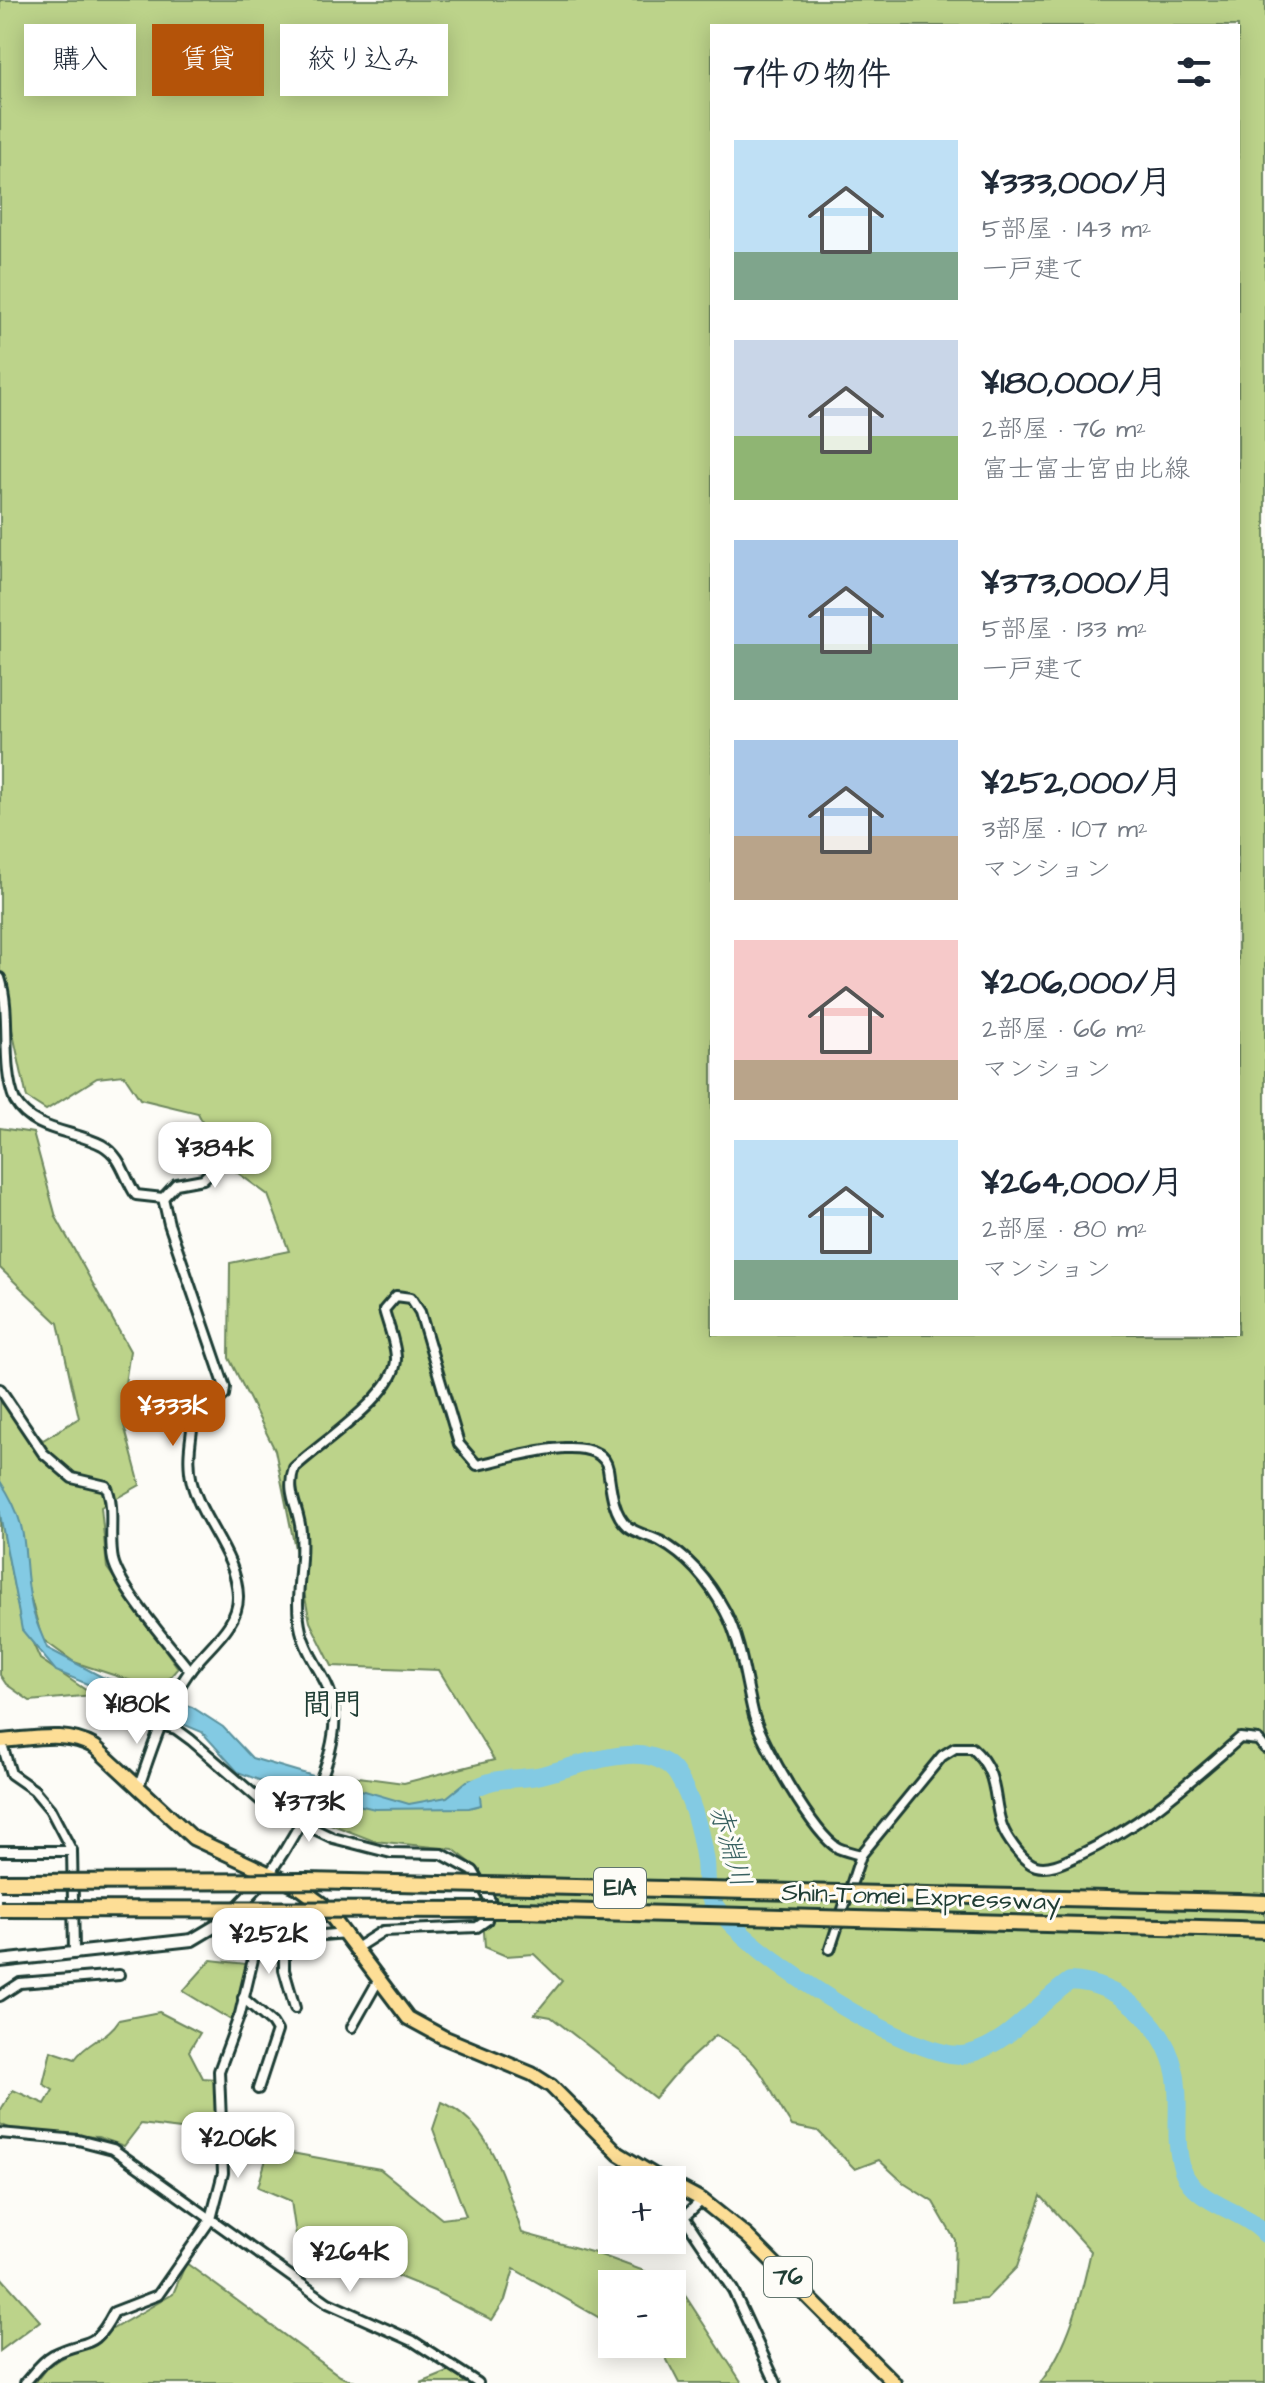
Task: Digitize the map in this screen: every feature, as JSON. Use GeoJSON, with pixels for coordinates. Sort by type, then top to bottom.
{"type":"FeatureCollection","features":[{"type":"Feature","properties":{"kind":"highway","name":"Shin-Tomei Expressway"},"geometry":{"type":"LineString","coordinates":[[0,1882],[306,1881],[1265,1903]]}},
{"type":"Feature","properties":{"kind":"highway","name":"Shin-Tomei Expressway"},"geometry":{"type":"LineString","coordinates":[[0,1909],[520,1910],[1265,1930]]}},
{"type":"Feature","properties":{"kind":"main road"},"geometry":{"type":"LineString","coordinates":[[0,1741],[61,1736],[81,1739],[107,1757],[193,1838],[243,1864],[270,1873],[322,1904],[396,2006],[422,2027],[517,2065],[551,2086],[619,2154],[639,2166]]}},
{"type":"Feature","properties":{"kind":"main road","name":"76"},"geometry":{"type":"LineString","coordinates":[[686,2191],[702,2200],[747,2236],[894,2383]]}},
{"type":"Feature","properties":{"kind":"street"},"geometry":{"type":"LineString","coordinates":[[0,978],[4,992],[6,1056],[15,1101],[33,1120],[102,1145],[116,1156],[136,1195],[163,1198]]}},
{"type":"Feature","properties":{"kind":"street"},"geometry":{"type":"LineString","coordinates":[[163,1198],[176,1184],[203,1179],[238,1147]]}},
{"type":"Feature","properties":{"kind":"street"},"geometry":{"type":"LineString","coordinates":[[138,1789],[176,1696],[190,1671],[224,1633],[238,1600],[231,1564],[193,1485],[189,1460],[193,1423],[224,1395],[225,1387],[169,1224],[163,1198]]}},
{"type":"Feature","properties":{"kind":"street"},"geometry":{"type":"LineString","coordinates":[[0,1961],[74,1950],[192,1940],[224,1921],[270,1873],[304,1824],[334,1732],[334,1707],[328,1684],[301,1633],[298,1610],[301,1531],[289,1483],[294,1468],[380,1395],[393,1377],[396,1359],[384,1310],[396,1296],[411,1298],[420,1312],[459,1444],[466,1456],[477,1465],[528,1451],[560,1451],[575,1446],[596,1450],[606,1463],[615,1506],[627,1526],[662,1543],[696,1566],[725,1611],[741,1659],[755,1719],[767,1748],[794,1793],[835,1847],[861,1855]]}},
{"type":"Feature","properties":{"kind":"street"},"geometry":{"type":"LineString","coordinates":[[0,1389],[43,1453],[72,1478],[106,1486],[110,1494],[109,1530],[113,1563],[190,1671]]}},
{"type":"Feature","properties":{"kind":"street"},"geometry":{"type":"LineString","coordinates":[[164,1721],[191,1740],[268,1807],[333,1838],[391,1853],[442,1854],[473,1871],[491,1902],[487,1920],[477,1927],[383,1931],[356,1948]]}},
{"type":"Feature","properties":{"kind":"street"},"geometry":{"type":"LineString","coordinates":[[830,1949],[861,1855],[942,1756],[955,1748],[972,1748],[987,1761],[1008,1839],[1028,1863],[1038,1867],[1070,1859],[1118,1837],[1151,1816],[1240,1738],[1258,1740],[1265,1748]]}},
{"type":"Feature","properties":{"kind":"street"},"geometry":{"type":"LineString","coordinates":[[0,1741],[11,1774],[34,1790],[50,1809],[72,1851],[74,1950]]}},
{"type":"Feature","properties":{"kind":"street"},"geometry":{"type":"LineString","coordinates":[[0,1851],[72,1851]]}},
{"type":"Feature","properties":{"kind":"street"},"geometry":{"type":"LineString","coordinates":[[25,2383],[51,2356],[92,2344],[104,2332],[114,2312],[158,2295],[211,2219],[223,2173],[219,2071],[254,1955],[264,1945],[284,1938],[346,1933]]}},
{"type":"Feature","properties":{"kind":"street"},"geometry":{"type":"LineString","coordinates":[[284,1938],[281,1973],[295,2008]]}},
{"type":"Feature","properties":{"kind":"street"},"geometry":{"type":"LineString","coordinates":[[0,1996],[20,1983],[119,1975]]}},
{"type":"Feature","properties":{"kind":"street"},"geometry":{"type":"LineString","coordinates":[[352,2027],[378,1981]]}},
{"type":"Feature","properties":{"kind":"street"},"geometry":{"type":"LineString","coordinates":[[243,1998],[277,2031],[258,2089]]}},
{"type":"Feature","properties":{"kind":"street"},"geometry":{"type":"LineString","coordinates":[[0,2133],[14,2137],[78,2140],[113,2149],[328,2303],[413,2341],[478,2383]]}},
{"type":"Feature","properties":{"kind":"street"},"geometry":{"type":"LineString","coordinates":[[686,2215],[702,2200]]}},
{"type":"Feature","properties":{"kind":"street"},"geometry":{"type":"LineString","coordinates":[[686,2220],[733,2290],[776,2383]]}},
{"type":"Feature","properties":{"kind":"green space"},"geometry":{"type":"Polygon","coordinates":[[[0,0],[1265,0],[1265,2383],[1040,2383],[1066,2337],[1091,2251],[1041,2196],[1017,2267],[986,2299],[953,2302],[955,2240],[933,2202],[905,2184],[879,2160],[855,2169],[818,2131],[792,2126],[755,2065],[733,2046],[716,2035],[682,2066],[655,2098],[551,2017],[535,2014],[562,1981],[534,1954],[506,1956],[485,1947],[480,1870],[453,1849],[374,1841],[312,1817],[329,1773],[404,1783],[494,1760],[439,1670],[332,1666],[310,1622],[275,1450],[229,1358],[230,1263],[289,1251],[268,1195],[223,1162],[198,1113],[140,1099],[124,1075],[97,1078],[46,1110],[27,1098],[0,974],[0,0]]]}},
{"type":"Feature","properties":{"kind":"green space"},"geometry":{"type":"Polygon","coordinates":[[[0,1128],[33,1133],[56,1217],[130,1351],[124,1390],[124,1425],[140,1485],[101,1507],[107,1568],[178,1668],[159,1690],[74,1662],[42,1639],[0,1487],[0,1402],[43,1440],[79,1418],[58,1323],[0,1268],[0,1128]]]}},
{"type":"Feature","properties":{"kind":"green space"},"geometry":{"type":"Polygon","coordinates":[[[0,1514],[19,1612],[40,1659],[93,1695],[30,1701],[6,1684],[0,1675],[0,1514]]]}},
{"type":"Feature","properties":{"kind":"green space"},"geometry":{"type":"Polygon","coordinates":[[[211,1960],[247,1964],[234,2022],[183,1991],[211,1960]]]}},
{"type":"Feature","properties":{"kind":"green space"},"geometry":{"type":"Polygon","coordinates":[[[159,2012],[200,2033],[189,2051],[203,2078],[215,2079],[216,2133],[189,2125],[189,2130],[141,2124],[124,2146],[98,2137],[20,2133],[0,2124],[0,2111],[13,2090],[45,2104],[53,2090],[43,2084],[51,2051],[75,2059],[119,2020],[159,2012]]]}},
{"type":"Feature","properties":{"kind":"green space"},"geometry":{"type":"Polygon","coordinates":[[[442,2102],[473,2125],[495,2158],[522,2233],[595,2253],[641,2270],[598,2270],[598,2317],[514,2269],[505,2300],[492,2320],[434,2291],[296,2235],[291,2201],[258,2187],[269,2149],[380,2169],[442,2219],[466,2216],[433,2129],[442,2102]]]}},
{"type":"Feature","properties":{"kind":"green space"},"geometry":{"type":"Polygon","coordinates":[[[186,2263],[340,2376],[358,2383],[35,2383],[47,2367],[173,2294],[186,2263]]]}},
{"type":"Feature","properties":{"kind":"green space"},"geometry":{"type":"Polygon","coordinates":[[[0,2276],[40,2321],[0,2351],[0,2276]]]}},
{"type":"Feature","properties":{"kind":"green space"},"geometry":{"type":"Polygon","coordinates":[[[686,2297],[742,2383],[679,2383],[666,2358],[686,2358],[686,2297]]]}},
{"type":"Feature","properties":{"kind":"green space"},"geometry":{"type":"Polygon","coordinates":[[[458,2368],[478,2383],[421,2383],[458,2368]]]}},
{"type":"Feature","properties":{"kind":"water"},"geometry":{"type":"Polygon","coordinates":[[[0,1481],[11,1499],[22,1529],[32,1607],[47,1648],[102,1677],[192,1707],[223,1727],[252,1758],[409,1804],[447,1797],[467,1781],[490,1777],[479,1789],[481,1805],[469,1808],[375,1809],[269,1784],[238,1772],[202,1732],[56,1671],[22,1630],[0,1514],[0,1481]]]}},
{"type":"Feature","properties":{"kind":"waterway","name":"赤淵川"},"geometry":{"type":"LineString","coordinates":[[468,1792],[494,1781],[537,1776],[611,1757],[650,1756],[666,1763],[678,1776],[692,1807],[705,1862],[706,1886],[721,1914],[784,1968],[825,1996],[909,2041],[943,2053],[968,2054],[997,2042],[1070,1981],[1106,1989],[1137,2009],[1150,2022],[1169,2054],[1177,2084],[1180,2159],[1189,2182],[1209,2199],[1265,2234]]}},
{"type":"Feature","properties":{"kind":"district","name":"間門"},"geometry":{"type":"Point","coordinates":[332,1705]}}]}
